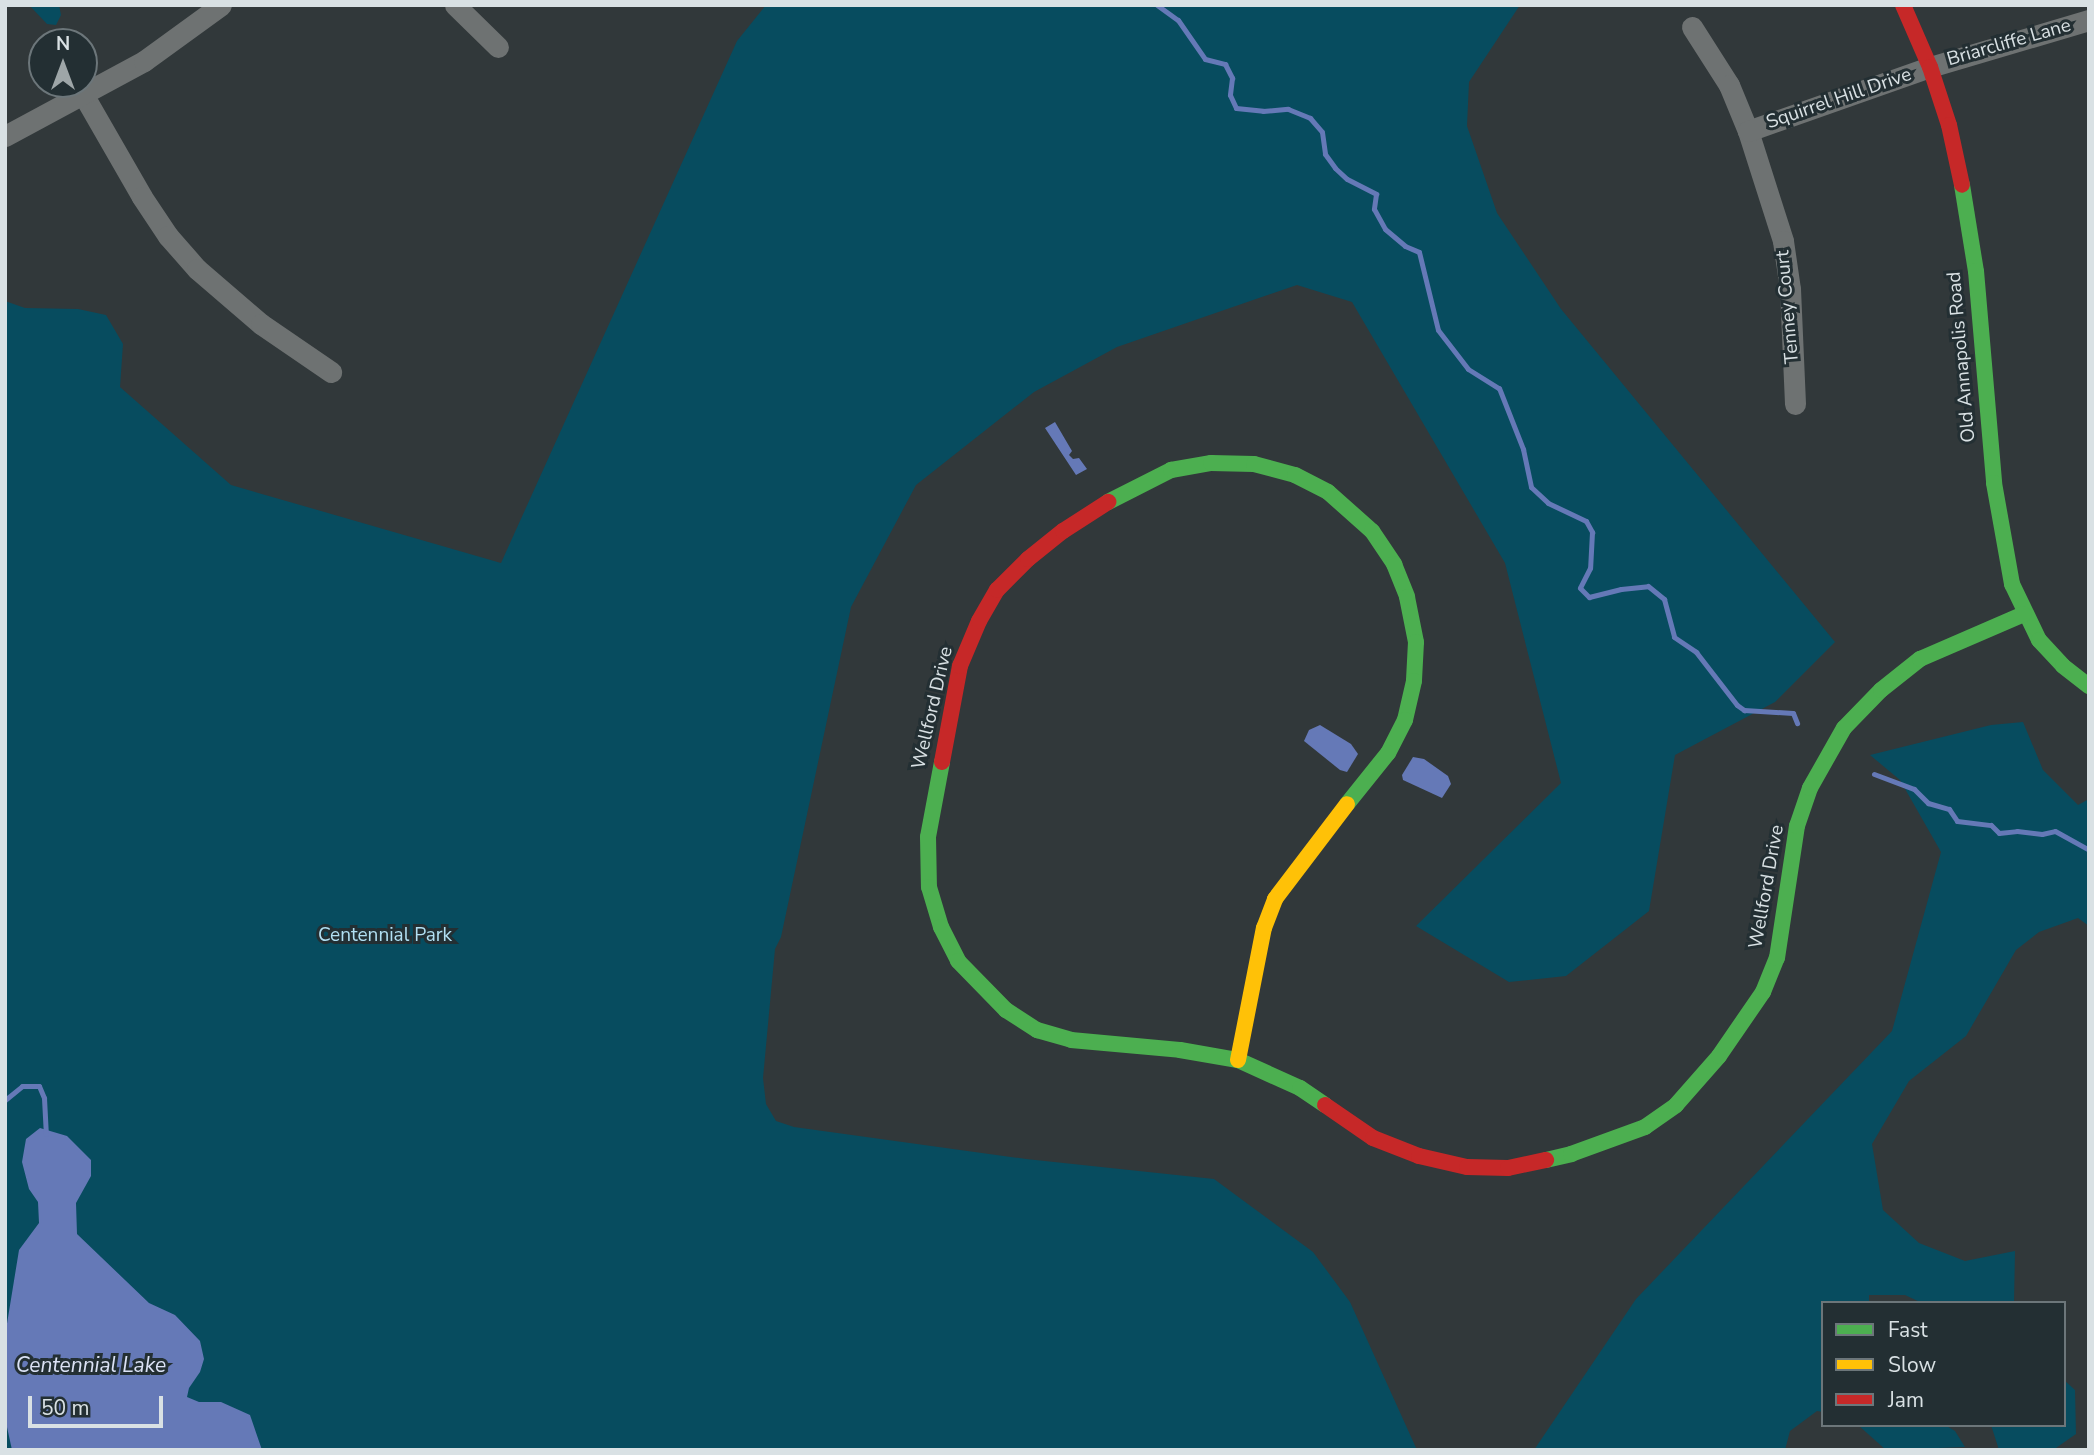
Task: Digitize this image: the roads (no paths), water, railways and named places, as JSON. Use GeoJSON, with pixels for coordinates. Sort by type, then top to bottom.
{"type":"FeatureCollection","features":[{"type":"Feature","properties":{"kind":"street"},"geometry":{"type":"LineString","coordinates":[[98,88],[144,61],[221,5]]}},
{"type":"Feature","properties":{"kind":"street"},"geometry":{"type":"LineString","coordinates":[[455,5],[498,47]]}},
{"type":"Feature","properties":{"kind":"street","name":"Old Annapolis Road"},"geometry":{"type":"LineString","coordinates":[[1903,5],[1930,67],[1949,125],[1963,188],[1976,271],[2001,531],[2012,584],[2024,614],[2039,640],[2063,666],[2089,686]]}},
{"type":"Feature","properties":{"kind":"street","name":"Briarcliffe Lane"},"geometry":{"type":"LineString","coordinates":[[1930,67],[2089,20]]}},
{"type":"Feature","properties":{"kind":"street","name":"Tenney Court"},"geometry":{"type":"LineString","coordinates":[[1692,27],[1729,85],[1748,131],[1783,241],[1790,289],[1795,404]]}},
{"type":"Feature","properties":{"kind":"street","name":"Squirrel Hill Drive"},"geometry":{"type":"LineString","coordinates":[[1748,131],[1930,67]]}},
{"type":"Feature","properties":{"kind":"street"},"geometry":{"type":"LineString","coordinates":[[5,136],[81,98]]}},
{"type":"Feature","properties":{"kind":"street"},"geometry":{"type":"LineString","coordinates":[[86,98],[142,197],[168,236],[197,268],[261,324],[331,372]]}},
{"type":"Feature","properties":{"kind":"street","name":"Wellford Drive"},"geometry":{"type":"LineString","coordinates":[[1238,1060],[1264,928],[1275,899],[1291,874],[1388,753],[1405,720],[1414,681],[1416,642],[1408,597],[1394,564],[1372,531],[1352,510],[1328,492],[1295,475],[1254,464],[1211,463],[1171,470],[1123,493],[1063,531],[1028,559],[997,590],[979,621],[960,667],[928,837],[929,887],[941,927],[958,961],[1006,1010],[1037,1030],[1071,1040],[1180,1050],[1238,1060],[1300,1088],[1373,1138],[1445,1164],[1508,1168],[1571,1154],[1645,1127],[1676,1105],[1741,1027],[1763,992],[1777,958],[1797,826],[1810,788],[1844,728],[1881,690],[1920,659],[2024,614]]}},
{"type":"Feature","properties":{"kind":"water"},"geometry":{"type":"Polygon","coordinates":[[[1055,422],[1072,451],[1069,455],[1073,459],[1079,458],[1087,469],[1076,475],[1045,428],[1055,422]]]}},
{"type":"Feature","properties":{"kind":"water"},"geometry":{"type":"Polygon","coordinates":[[[1320,725],[1351,744],[1358,754],[1347,772],[1340,770],[1304,741],[1309,730],[1320,725]]]}},
{"type":"Feature","properties":{"kind":"water"},"geometry":{"type":"Polygon","coordinates":[[[1413,757],[1424,759],[1448,776],[1451,784],[1442,798],[1403,780],[1402,775],[1413,757]]]}},
{"type":"Feature","properties":{"kind":"water","name":"Centennial Lake"},"geometry":{"type":"Polygon","coordinates":[[[40,1128],[67,1136],[91,1160],[91,1176],[76,1203],[77,1234],[149,1303],[175,1315],[200,1341],[204,1359],[187,1397],[199,1402],[221,1402],[250,1415],[262,1450],[12,1450],[5,1418],[5,1336],[19,1250],[39,1223],[38,1202],[29,1189],[22,1162],[26,1139],[40,1128]]]}},
{"type":"Feature","properties":{"kind":"waterway"},"geometry":{"type":"LineString","coordinates":[[1157,5],[1178,20],[1205,59],[1225,64],[1232,78],[1230,95],[1236,108],[1263,111],[1288,109],[1310,118],[1322,132],[1325,154],[1335,168],[1347,179],[1376,194],[1374,209],[1385,229],[1405,246],[1419,252],[1438,330],[1468,369],[1499,388],[1523,449],[1531,487],[1548,503],[1586,521],[1592,532],[1590,568],[1580,588],[1589,597],[1648,586],[1664,599],[1674,637],[1696,652],[1737,705],[1744,710],[1793,713],[1797,723]]}},
{"type":"Feature","properties":{"kind":"waterway"},"geometry":{"type":"LineString","coordinates":[[1874,774],[1914,789],[1928,803],[1949,809],[1957,821],[1991,825],[1999,833],[2017,831],[2042,834],[2055,831],[2089,850]]}},
{"type":"Feature","properties":{"kind":"waterway"},"geometry":{"type":"LineString","coordinates":[[5,1100],[22,1086],[39,1086],[44,1098],[46,1134]]}},
{"type":"Feature","properties":{"kind":"park label","name":"Centennial Park"},"geometry":{"type":"Point","coordinates":[385,936]}}]}
